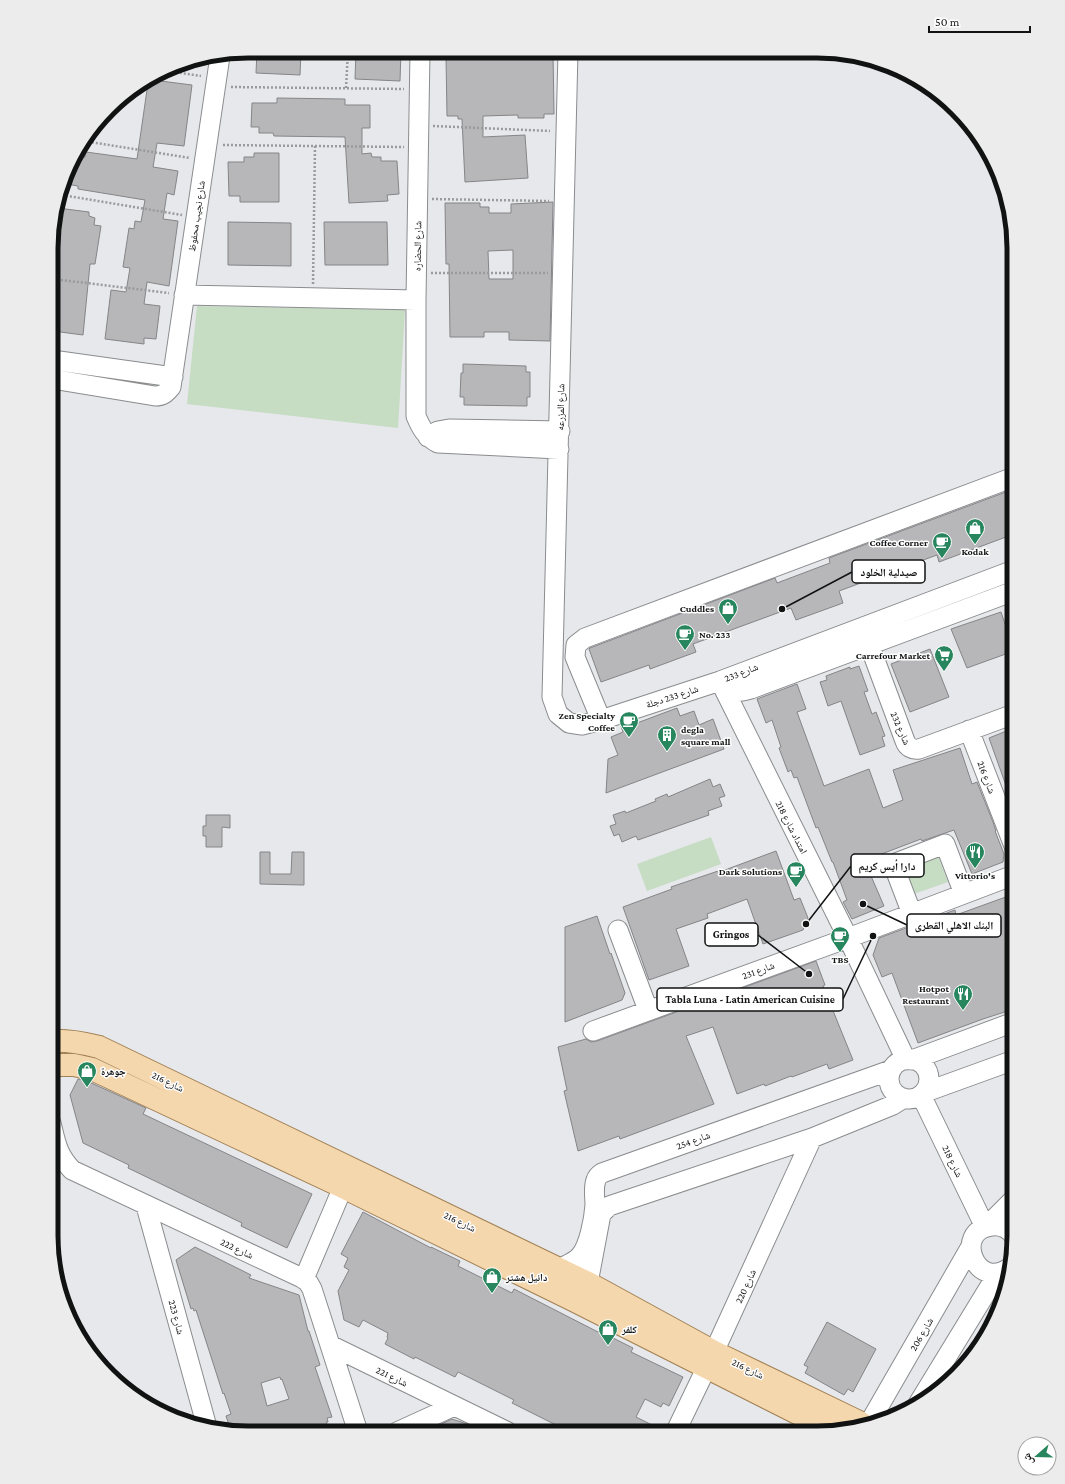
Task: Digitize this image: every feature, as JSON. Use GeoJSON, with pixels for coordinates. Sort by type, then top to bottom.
{"type":"FeatureCollection","features":[{"type":"Feature","properties":{"kind":"main road","name":"شارع 216"},"geometry":{"type":"LineString","coordinates":[[58,1040],[81,1042],[99,1047],[588,1283],[711,1360],[824,1426]]}},
{"type":"Feature","properties":{"kind":"main road","name":"شارع 216"},"geometry":{"type":"LineString","coordinates":[[58,1065],[74,1064],[92,1069],[343,1187],[573,1300],[857,1422]]}},
{"type":"Feature","properties":{"kind":"street","name":"شارع الحضاره"},"geometry":{"type":"LineString","coordinates":[[420,58],[416,273],[416,416],[420,427],[428,437],[438,443],[446,444],[559,440]]}},
{"type":"Feature","properties":{"kind":"street","name":"شارع المزرعه"},"geometry":{"type":"LineString","coordinates":[[568,58],[552,697],[558,714],[569,723],[582,725],[601,720]]}},
{"type":"Feature","properties":{"kind":"street","name":"شارع نجيب محفوظ"},"geometry":{"type":"LineString","coordinates":[[58,380],[162,396],[167,393],[171,387],[219,61]]}},
{"type":"Feature","properties":{"kind":"street"},"geometry":{"type":"LineString","coordinates":[[184,295],[416,300]]}},
{"type":"Feature","properties":{"kind":"street"},"geometry":{"type":"LineString","coordinates":[[58,361],[173,377]]}},
{"type":"Feature","properties":{"kind":"street"},"geometry":{"type":"LineString","coordinates":[[601,720],[575,656],[576,645],[585,638],[1007,479]]}},
{"type":"Feature","properties":{"kind":"street","name":"شارع 233"},"geometry":{"type":"LineString","coordinates":[[1007,573],[862,626],[720,681],[732,691],[741,692],[1007,595]]}},
{"type":"Feature","properties":{"kind":"street","name":"شارع 232"},"geometry":{"type":"LineString","coordinates":[[862,626],[908,747],[915,750],[919,749],[1007,716]]}},
{"type":"Feature","properties":{"kind":"street","name":"شارع 233 دجلة"},"geometry":{"type":"LineString","coordinates":[[601,720],[720,681]]}},
{"type":"Feature","properties":{"kind":"street","name":"امتداد شارع 218"},"geometry":{"type":"LineString","coordinates":[[720,681],[848,938],[903,1063]]}},
{"type":"Feature","properties":{"kind":"street","name":"شارع 216"},"geometry":{"type":"LineString","coordinates":[[969,730],[1007,828]]}},
{"type":"Feature","properties":{"kind":"street"},"geometry":{"type":"LineString","coordinates":[[912,914],[893,864],[945,844],[964,894]]}},
{"type":"Feature","properties":{"kind":"street","name":"شارع 231"},"geometry":{"type":"LineString","coordinates":[[593,1031],[848,938],[1007,878]]}},
{"type":"Feature","properties":{"kind":"street"},"geometry":{"type":"LineString","coordinates":[[618,930],[648,1010]]}},
{"type":"Feature","properties":{"kind":"street","name":"شارع 254"},"geometry":{"type":"LineString","coordinates":[[559,1269],[575,1260],[582,1254],[587,1242],[593,1218],[595,1205],[595,1182],[597,1177],[602,1173],[1007,1025]]}},
{"type":"Feature","properties":{"kind":"street"},"geometry":{"type":"LineString","coordinates":[[573,1300],[584,1292],[588,1283],[601,1214],[606,1208],[812,1138],[916,1095],[1007,1062]]}},
{"type":"Feature","properties":{"kind":"street"},"geometry":{"type":"LineString","coordinates":[[903,1063],[921,1064],[927,1073],[928,1083],[916,1095],[899,1096],[891,1087],[889,1075],[903,1063]]}},
{"type":"Feature","properties":{"kind":"street","name":"شارع 218"},"geometry":{"type":"LineString","coordinates":[[916,1095],[986,1227]]}},
{"type":"Feature","properties":{"kind":"street","name":"شارع 220"},"geometry":{"type":"LineString","coordinates":[[678,1426],[711,1360],[812,1138]]}},
{"type":"Feature","properties":{"kind":"street","name":"شارع 222"},"geometry":{"type":"LineString","coordinates":[[58,1150],[62,1160],[72,1170],[304,1279]]}},
{"type":"Feature","properties":{"kind":"street"},"geometry":{"type":"LineString","coordinates":[[343,1187],[304,1279],[308,1282],[312,1290],[356,1426]]}},
{"type":"Feature","properties":{"kind":"street","name":"شارع 223"},"geometry":{"type":"LineString","coordinates":[[146,1206],[205,1421]]}},
{"type":"Feature","properties":{"kind":"street"},"geometry":{"type":"LineString","coordinates":[[986,1227],[1007,1206]]}},
{"type":"Feature","properties":{"kind":"street"},"geometry":{"type":"LineString","coordinates":[[986,1227],[994,1226],[1003,1227],[1007,1229]]}},
{"type":"Feature","properties":{"kind":"street","name":"شارع 206"},"geometry":{"type":"LineString","coordinates":[[873,1418],[970,1248],[975,1236],[986,1227]]}},
{"type":"Feature","properties":{"kind":"street"},"geometry":{"type":"LineString","coordinates":[[970,1248],[974,1262],[984,1271],[1003,1271]]}},
{"type":"Feature","properties":{"kind":"street"},"geometry":{"type":"LineString","coordinates":[[926,1392],[1002,1276]]}},
{"type":"Feature","properties":{"kind":"street","name":"شارع 221"},"geometry":{"type":"LineString","coordinates":[[330,1346],[496,1426]]}},
{"type":"Feature","properties":{"kind":"street"},"geometry":{"type":"LineString","coordinates":[[410,1426],[454,1406]]}},
{"type":"Feature","properties":{"kind":"path"},"geometry":{"type":"LineString","coordinates":[[346,88],[348,58]]}},
{"type":"Feature","properties":{"kind":"path"},"geometry":{"type":"LineString","coordinates":[[174,72],[216,82],[346,88],[419,89]]}},
{"type":"Feature","properties":{"kind":"path"},"geometry":{"type":"LineString","coordinates":[[419,126],[566,132]]}},
{"type":"Feature","properties":{"kind":"path"},"geometry":{"type":"LineString","coordinates":[[90,142],[205,153],[316,146],[418,147]]}},
{"type":"Feature","properties":{"kind":"path"},"geometry":{"type":"LineString","coordinates":[[312,298],[316,146]]}},
{"type":"Feature","properties":{"kind":"path"},"geometry":{"type":"LineString","coordinates":[[65,196],[196,217]]}},
{"type":"Feature","properties":{"kind":"path"},"geometry":{"type":"LineString","coordinates":[[418,199],[565,201]]}},
{"type":"Feature","properties":{"kind":"path"},"geometry":{"type":"LineString","coordinates":[[416,273],[563,273]]}},
{"type":"Feature","properties":{"kind":"path"},"geometry":{"type":"LineString","coordinates":[[58,279],[184,295]]}},
{"type":"Feature","properties":{"kind":"green space"},"geometry":{"type":"Polygon","coordinates":[[[197,306],[405,310],[398,428],[187,404],[197,306]]]}},
{"type":"Feature","properties":{"kind":"green space"},"geometry":{"type":"Polygon","coordinates":[[[711,837],[721,864],[647,891],[637,864],[711,837]]]}},
{"type":"Feature","properties":{"kind":"green space"},"geometry":{"type":"Polygon","coordinates":[[[936,851],[948,882],[911,895],[900,865],[936,851]]]}},
{"type":"Feature","properties":{"kind":"building"},"geometry":{"type":"Polygon","coordinates":[[[257,58],[301,58],[300,75],[256,73],[257,58]]]}},
{"type":"Feature","properties":{"kind":"building"},"geometry":{"type":"Polygon","coordinates":[[[356,58],[401,58],[400,81],[355,79],[356,58]]]}},
{"type":"Feature","properties":{"kind":"building"},"geometry":{"type":"Polygon","coordinates":[[[446,58],[553,58],[554,114],[544,114],[544,118],[518,118],[518,115],[483,116],[483,137],[525,135],[528,178],[465,182],[462,119],[458,119],[458,116],[447,116],[446,58]]]}},
{"type":"Feature","properties":{"kind":"building"},"geometry":{"type":"Polygon","coordinates":[[[158,81],[192,85],[184,146],[157,143],[153,167],[178,171],[174,195],[167,193],[163,219],[178,221],[169,286],[147,282],[144,304],[160,306],[156,339],[144,338],[144,344],[105,339],[111,290],[126,292],[130,268],[123,267],[129,228],[134,229],[135,221],[141,222],[145,200],[78,189],[78,186],[69,184],[81,157],[85,157],[86,152],[137,159],[147,87],[158,81]]]}},
{"type":"Feature","properties":{"kind":"building"},"geometry":{"type":"Polygon","coordinates":[[[277,98],[345,99],[345,105],[370,105],[370,128],[362,128],[362,154],[371,153],[372,157],[381,157],[381,161],[397,161],[399,194],[387,195],[388,201],[349,203],[345,137],[274,136],[273,133],[259,133],[259,127],[251,127],[252,103],[277,103],[277,98]]]}},
{"type":"Feature","properties":{"kind":"building"},"geometry":{"type":"Polygon","coordinates":[[[254,153],[279,153],[279,202],[240,202],[240,196],[229,196],[228,162],[244,162],[244,157],[254,157],[254,153]]]}},
{"type":"Feature","properties":{"kind":"building"},"geometry":{"type":"Polygon","coordinates":[[[553,202],[550,341],[509,340],[509,332],[484,332],[484,337],[450,337],[449,264],[446,264],[445,203],[480,203],[480,207],[489,207],[489,213],[511,213],[511,204],[553,202]],[[513,250],[488,251],[489,279],[513,279],[513,250]]]}},
{"type":"Feature","properties":{"kind":"building"},"geometry":{"type":"Polygon","coordinates":[[[62,209],[89,212],[89,216],[95,218],[94,225],[101,226],[95,264],[90,264],[83,335],[58,332],[58,235],[62,209]]]}},
{"type":"Feature","properties":{"kind":"building"},"geometry":{"type":"Polygon","coordinates":[[[228,222],[291,223],[291,266],[228,265],[228,222]]]}},
{"type":"Feature","properties":{"kind":"building"},"geometry":{"type":"Polygon","coordinates":[[[324,222],[387,222],[388,265],[325,265],[324,222]]]}},
{"type":"Feature","properties":{"kind":"building"},"geometry":{"type":"Polygon","coordinates":[[[463,364],[526,366],[526,372],[530,372],[530,397],[527,397],[527,406],[464,405],[464,397],[460,397],[463,364]]]}},
{"type":"Feature","properties":{"kind":"building"},"geometry":{"type":"Polygon","coordinates":[[[1007,492],[1007,537],[939,562],[937,555],[839,591],[843,603],[796,620],[791,608],[693,644],[696,652],[650,669],[649,665],[601,682],[589,649],[590,648],[775,578],[777,583],[830,563],[829,558],[1007,492]]]}},
{"type":"Feature","properties":{"kind":"building"},"geometry":{"type":"Polygon","coordinates":[[[1001,612],[1007,630],[1007,654],[967,668],[951,629],[1001,612]]]}},
{"type":"Feature","properties":{"kind":"building"},"geometry":{"type":"Polygon","coordinates":[[[930,649],[949,697],[910,712],[891,664],[930,649]]]}},
{"type":"Feature","properties":{"kind":"building"},"geometry":{"type":"Polygon","coordinates":[[[859,666],[868,691],[864,692],[872,714],[876,712],[885,736],[882,737],[885,746],[860,755],[841,701],[828,706],[820,682],[827,680],[826,676],[850,667],[850,669],[859,666]]]}},
{"type":"Feature","properties":{"kind":"building"},"geometry":{"type":"Polygon","coordinates":[[[797,684],[806,709],[797,712],[824,786],[869,769],[883,808],[903,800],[893,770],[960,748],[972,784],[977,782],[993,822],[1004,854],[1003,862],[972,874],[954,830],[922,841],[921,839],[871,858],[877,874],[871,876],[884,906],[852,919],[843,902],[847,900],[833,862],[818,827],[816,828],[797,777],[794,778],[791,770],[788,772],[779,748],[781,747],[772,720],[766,723],[757,699],[797,684]]]}},
{"type":"Feature","properties":{"kind":"building","name":"degla square mall"},"geometry":{"type":"Polygon","coordinates":[[[677,708],[680,716],[694,711],[699,725],[713,719],[724,749],[606,793],[608,759],[618,755],[611,737],[623,732],[621,726],[636,720],[637,723],[677,708]]]}},
{"type":"Feature","properties":{"kind":"building"},"geometry":{"type":"Polygon","coordinates":[[[1007,731],[1007,788],[989,738],[1007,731]]]}},
{"type":"Feature","properties":{"kind":"building"},"geometry":{"type":"Polygon","coordinates":[[[710,779],[713,787],[720,784],[725,796],[719,798],[722,806],[708,811],[709,815],[638,840],[636,836],[622,842],[619,834],[614,836],[610,826],[616,824],[613,815],[625,811],[626,813],[656,801],[655,799],[667,794],[668,797],[710,779]]]}},
{"type":"Feature","properties":{"kind":"building"},"geometry":{"type":"Polygon","coordinates":[[[206,815],[230,815],[230,828],[222,827],[222,847],[206,847],[206,836],[203,836],[203,826],[206,826],[206,815]]]}},
{"type":"Feature","properties":{"kind":"building"},"geometry":{"type":"Polygon","coordinates":[[[776,851],[794,900],[800,898],[808,918],[803,930],[763,944],[747,899],[707,914],[708,918],[676,929],[689,966],[649,980],[623,907],[672,889],[671,887],[724,869],[725,870],[776,851]]]}},
{"type":"Feature","properties":{"kind":"building"},"geometry":{"type":"Polygon","coordinates":[[[260,852],[270,852],[270,874],[291,874],[292,852],[304,852],[304,885],[260,884],[260,852]]]}},
{"type":"Feature","properties":{"kind":"building"},"geometry":{"type":"Polygon","coordinates":[[[1007,897],[1007,1011],[918,1043],[892,973],[882,977],[873,955],[879,938],[955,910],[956,915],[1007,897]]]}},
{"type":"Feature","properties":{"kind":"building"},"geometry":{"type":"Polygon","coordinates":[[[597,916],[625,993],[622,1000],[565,1022],[565,927],[597,916]]]}},
{"type":"Feature","properties":{"kind":"building"},"geometry":{"type":"Polygon","coordinates":[[[816,961],[825,985],[823,986],[853,1060],[829,1069],[827,1064],[765,1086],[764,1084],[737,1094],[713,1027],[686,1036],[714,1104],[620,1139],[619,1136],[578,1151],[564,1091],[567,1090],[558,1047],[586,1039],[591,1042],[597,1041],[816,961]]]}},
{"type":"Feature","properties":{"kind":"building"},"geometry":{"type":"Polygon","coordinates":[[[78,1079],[87,1081],[146,1108],[143,1114],[312,1194],[287,1248],[241,1226],[242,1223],[128,1168],[129,1165],[83,1143],[70,1095],[78,1079]]]}},
{"type":"Feature","properties":{"kind":"building"},"geometry":{"type":"Polygon","coordinates":[[[363,1212],[431,1248],[460,1261],[458,1266],[512,1293],[514,1289],[598,1332],[599,1331],[633,1348],[631,1352],[683,1377],[669,1406],[663,1403],[661,1407],[645,1399],[636,1417],[654,1426],[558,1426],[512,1403],[514,1400],[458,1372],[455,1377],[415,1357],[414,1359],[385,1344],[388,1338],[388,1333],[363,1320],[359,1327],[344,1320],[338,1291],[349,1270],[344,1267],[348,1258],[341,1254],[363,1212]]]}},
{"type":"Feature","properties":{"kind":"building"},"geometry":{"type":"Polygon","coordinates":[[[195,1247],[251,1275],[249,1278],[299,1295],[308,1331],[320,1365],[315,1367],[332,1417],[327,1418],[328,1422],[326,1422],[328,1426],[229,1425],[226,1416],[231,1414],[224,1393],[223,1394],[196,1310],[194,1311],[193,1308],[191,1309],[176,1260],[195,1247]],[[280,1377],[261,1383],[267,1406],[289,1399],[282,1379],[281,1380],[280,1377]]]}},
{"type":"Feature","properties":{"kind":"building"},"geometry":{"type":"Polygon","coordinates":[[[827,1322],[876,1349],[853,1392],[848,1389],[844,1395],[805,1373],[808,1367],[804,1365],[827,1322]]]}},
{"type":"Feature","properties":{"kind":"building"},"geometry":{"type":"Polygon","coordinates":[[[452,1419],[472,1426],[437,1426],[452,1419]]]}},
{"type":"Feature","properties":{"kind":"place","name":"Kodak"},"geometry":{"type":"Point","coordinates":[975,545]}},
{"type":"Feature","properties":{"kind":"place","name":"Coffee Corner"},"geometry":{"type":"Point","coordinates":[942,559]}},
{"type":"Feature","properties":{"kind":"place","name":"صيدلية الخلود"},"geometry":{"type":"Point","coordinates":[782,609]}},
{"type":"Feature","properties":{"kind":"place","name":"Cuddles"},"geometry":{"type":"Point","coordinates":[728,625]}},
{"type":"Feature","properties":{"kind":"place","name":"No. 233"},"geometry":{"type":"Point","coordinates":[685,651]}},
{"type":"Feature","properties":{"kind":"place","name":"Carrefour Market"},"geometry":{"type":"Point","coordinates":[944,672]}},
{"type":"Feature","properties":{"kind":"place","name":"Zen Specialty Coffee"},"geometry":{"type":"Point","coordinates":[629,738]}},
{"type":"Feature","properties":{"kind":"place","name":"degla square mall"},"geometry":{"type":"Point","coordinates":[667,752]}},
{"type":"Feature","properties":{"kind":"place","name":"Vittorio's"},"geometry":{"type":"Point","coordinates":[975,869]}},
{"type":"Feature","properties":{"kind":"place","name":"Dark Solutions"},"geometry":{"type":"Point","coordinates":[796,888]}},
{"type":"Feature","properties":{"kind":"place","name":"البنك الاهلي القطرى"},"geometry":{"type":"Point","coordinates":[863,904]}},
{"type":"Feature","properties":{"kind":"place","name":"دارا أيس كريم"},"geometry":{"type":"Point","coordinates":[806,924]}},
{"type":"Feature","properties":{"kind":"place","name":"Tabla Luna - Latin American Cuisine"},"geometry":{"type":"Point","coordinates":[873,936]}},
{"type":"Feature","properties":{"kind":"place","name":"TBS"},"geometry":{"type":"Point","coordinates":[840,953]}},
{"type":"Feature","properties":{"kind":"place","name":"Gringos"},"geometry":{"type":"Point","coordinates":[809,974]}},
{"type":"Feature","properties":{"kind":"place","name":"Hotpot Restaurant"},"geometry":{"type":"Point","coordinates":[963,1011]}},
{"type":"Feature","properties":{"kind":"place","name":"جوهرة"},"geometry":{"type":"Point","coordinates":[87,1088]}},
{"type":"Feature","properties":{"kind":"place","name":"دانيل هشتر"},"geometry":{"type":"Point","coordinates":[492,1294]}},
{"type":"Feature","properties":{"kind":"place","name":"كلفر"},"geometry":{"type":"Point","coordinates":[608,1346]}}]}
